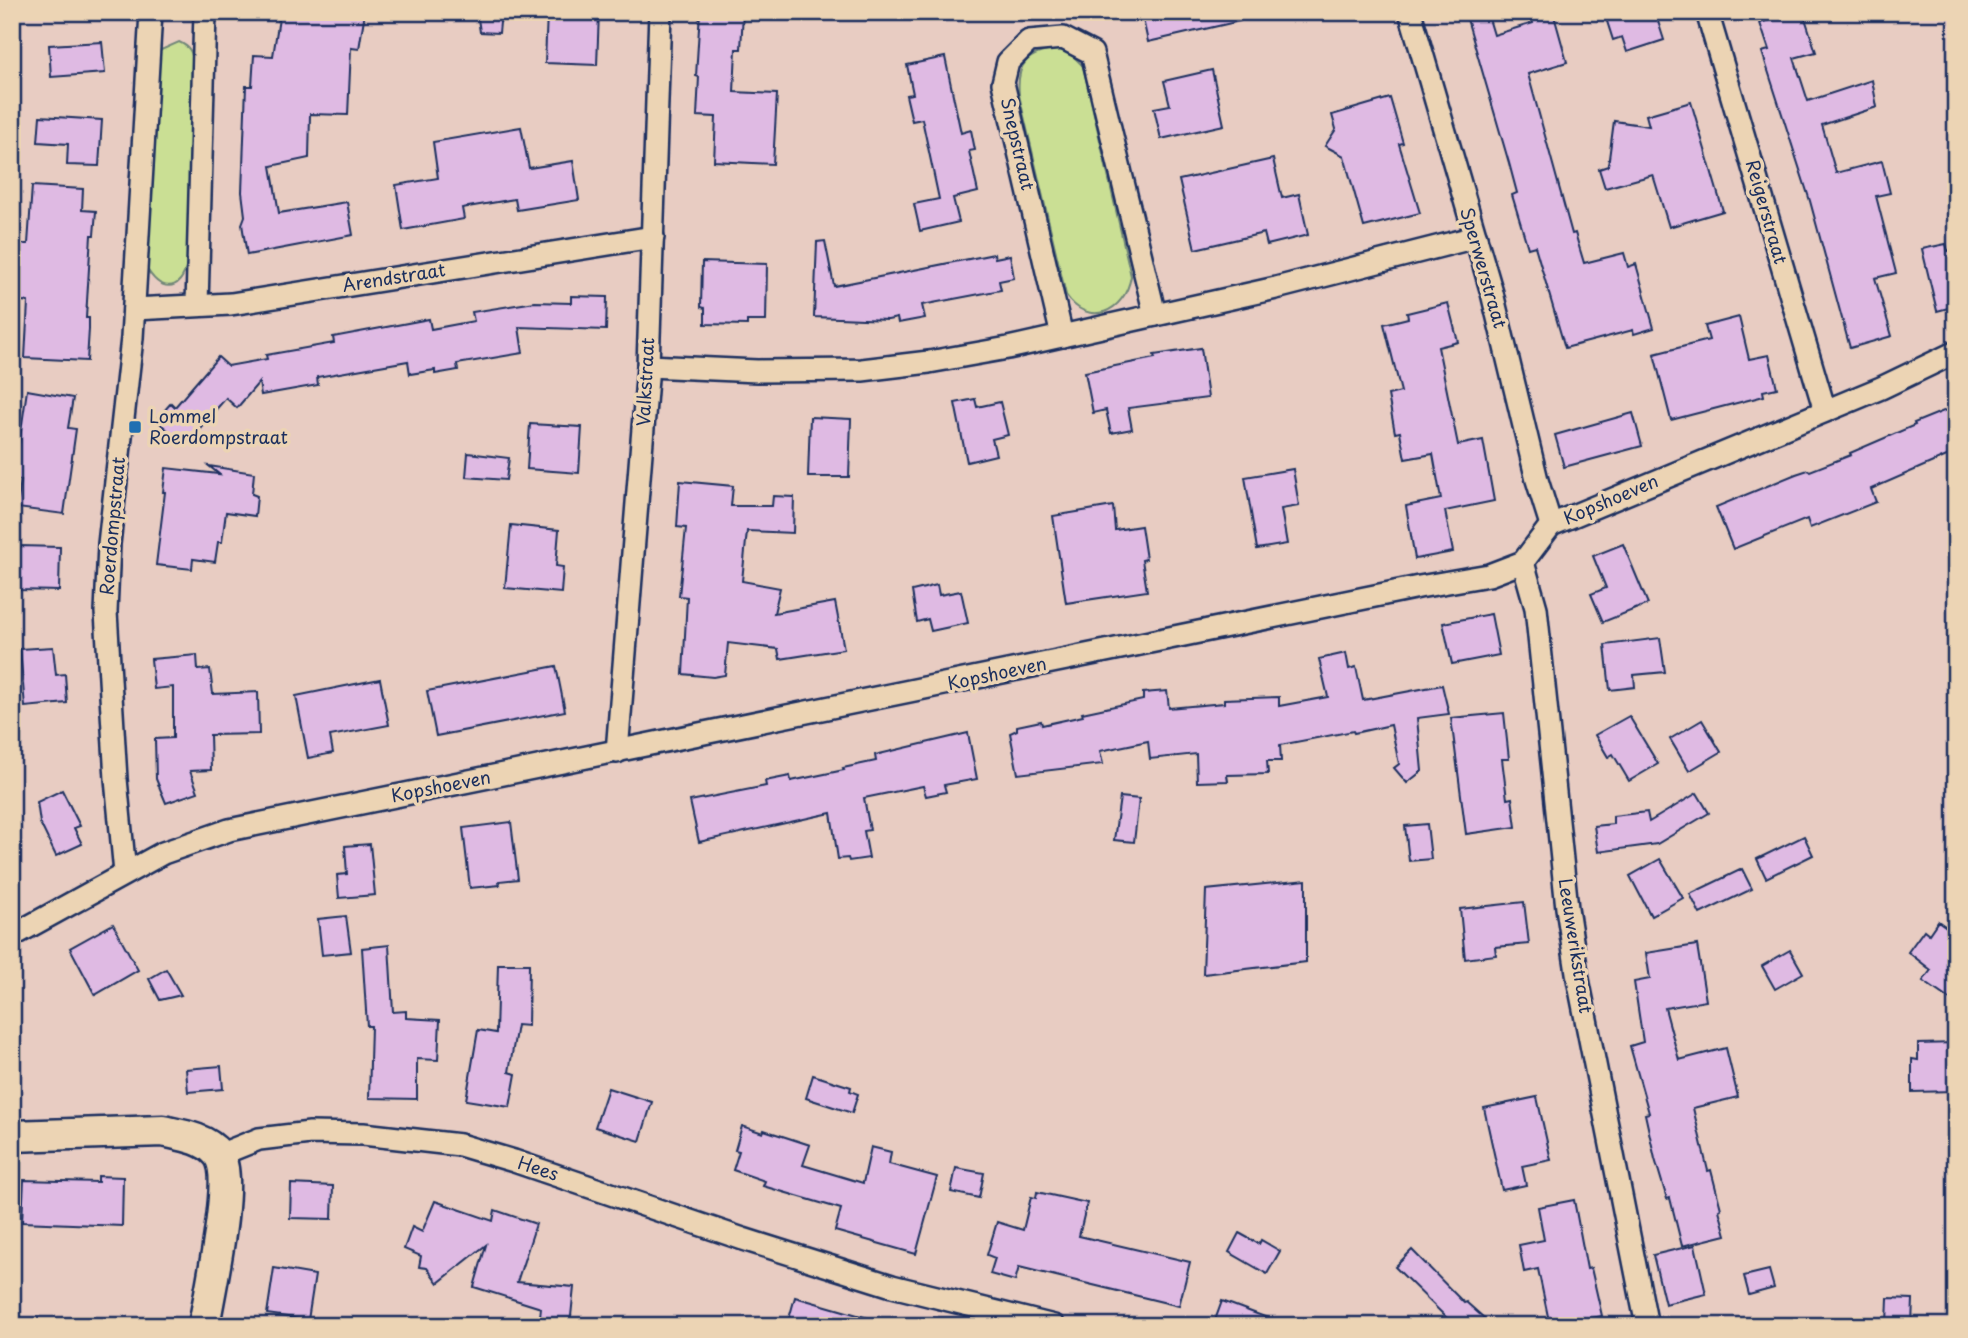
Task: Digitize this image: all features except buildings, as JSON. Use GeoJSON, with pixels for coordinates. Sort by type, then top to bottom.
{"type":"FeatureCollection","features":[{"type":"Feature","properties":{"kind":"main road"},"geometry":{"type":"LineString","coordinates":[[12,1136],[163,1131],[185,1135],[202,1142],[219,1154],[223,1171],[223,1213],[204,1326]]}},
{"type":"Feature","properties":{"kind":"street","name":"Roerdompstraat"},"geometry":{"type":"LineString","coordinates":[[125,873],[116,779],[106,612],[108,544],[134,309],[151,12]]}},
{"type":"Feature","properties":{"kind":"street"},"geometry":{"type":"LineString","coordinates":[[197,305],[205,12]]}},
{"type":"Feature","properties":{"kind":"street","name":"Valkstraat"},"geometry":{"type":"LineString","coordinates":[[617,752],[648,366],[660,12]]}},
{"type":"Feature","properties":{"kind":"street","name":"Sperwerstraat"},"geometry":{"type":"LineString","coordinates":[[1410,12],[1476,237],[1521,405],[1537,480],[1551,525]]}},
{"type":"Feature","properties":{"kind":"street","name":"Reigerstraat"},"geometry":{"type":"LineString","coordinates":[[1707,12],[1825,411]]}},
{"type":"Feature","properties":{"kind":"street","name":"Snepstraat"},"geometry":{"type":"LineString","coordinates":[[1062,336],[1003,83],[1008,62],[1029,41],[1063,38],[1092,53],[1156,315]]}},
{"type":"Feature","properties":{"kind":"street","name":"Arendstraat"},"geometry":{"type":"LineString","coordinates":[[134,309],[231,304],[653,237]]}},
{"type":"Feature","properties":{"kind":"street"},"geometry":{"type":"LineString","coordinates":[[648,366],[757,371],[862,370],[929,362],[1062,336],[1276,288],[1476,237]]}},
{"type":"Feature","properties":{"kind":"street","name":"Kopshoeven"},"geometry":{"type":"LineString","coordinates":[[12,936],[163,853],[229,830],[1325,606],[1489,575],[1523,562],[1551,525],[1881,388],[1956,352]]}},
{"type":"Feature","properties":{"kind":"street","name":"Leeuwerikstraat"},"geometry":{"type":"LineString","coordinates":[[1523,562],[1536,608],[1566,894],[1578,979],[1647,1326]]}},
{"type":"Feature","properties":{"kind":"street","name":"Hees"},"geometry":{"type":"LineString","coordinates":[[219,1154],[259,1139],[310,1133],[363,1134],[460,1145],[892,1286],[1054,1326]]}},
{"type":"Feature","properties":{"kind":"green space"},"geometry":{"type":"Polygon","coordinates":[[[179,42],[190,50],[193,63],[187,264],[179,281],[169,286],[157,281],[146,267],[157,59],[161,50],[179,42]]]}},
{"type":"Feature","properties":{"kind":"green space"},"geometry":{"type":"Polygon","coordinates":[[[1058,49],[1072,55],[1083,66],[1131,276],[1121,299],[1114,307],[1104,312],[1085,311],[1066,295],[1019,95],[1019,75],[1026,61],[1038,53],[1058,49]]]}},
{"type":"Feature","properties":{"kind":"place","name":"Lommel Roerdompstraat"},"geometry":{"type":"Point","coordinates":[135,427]}}]}
